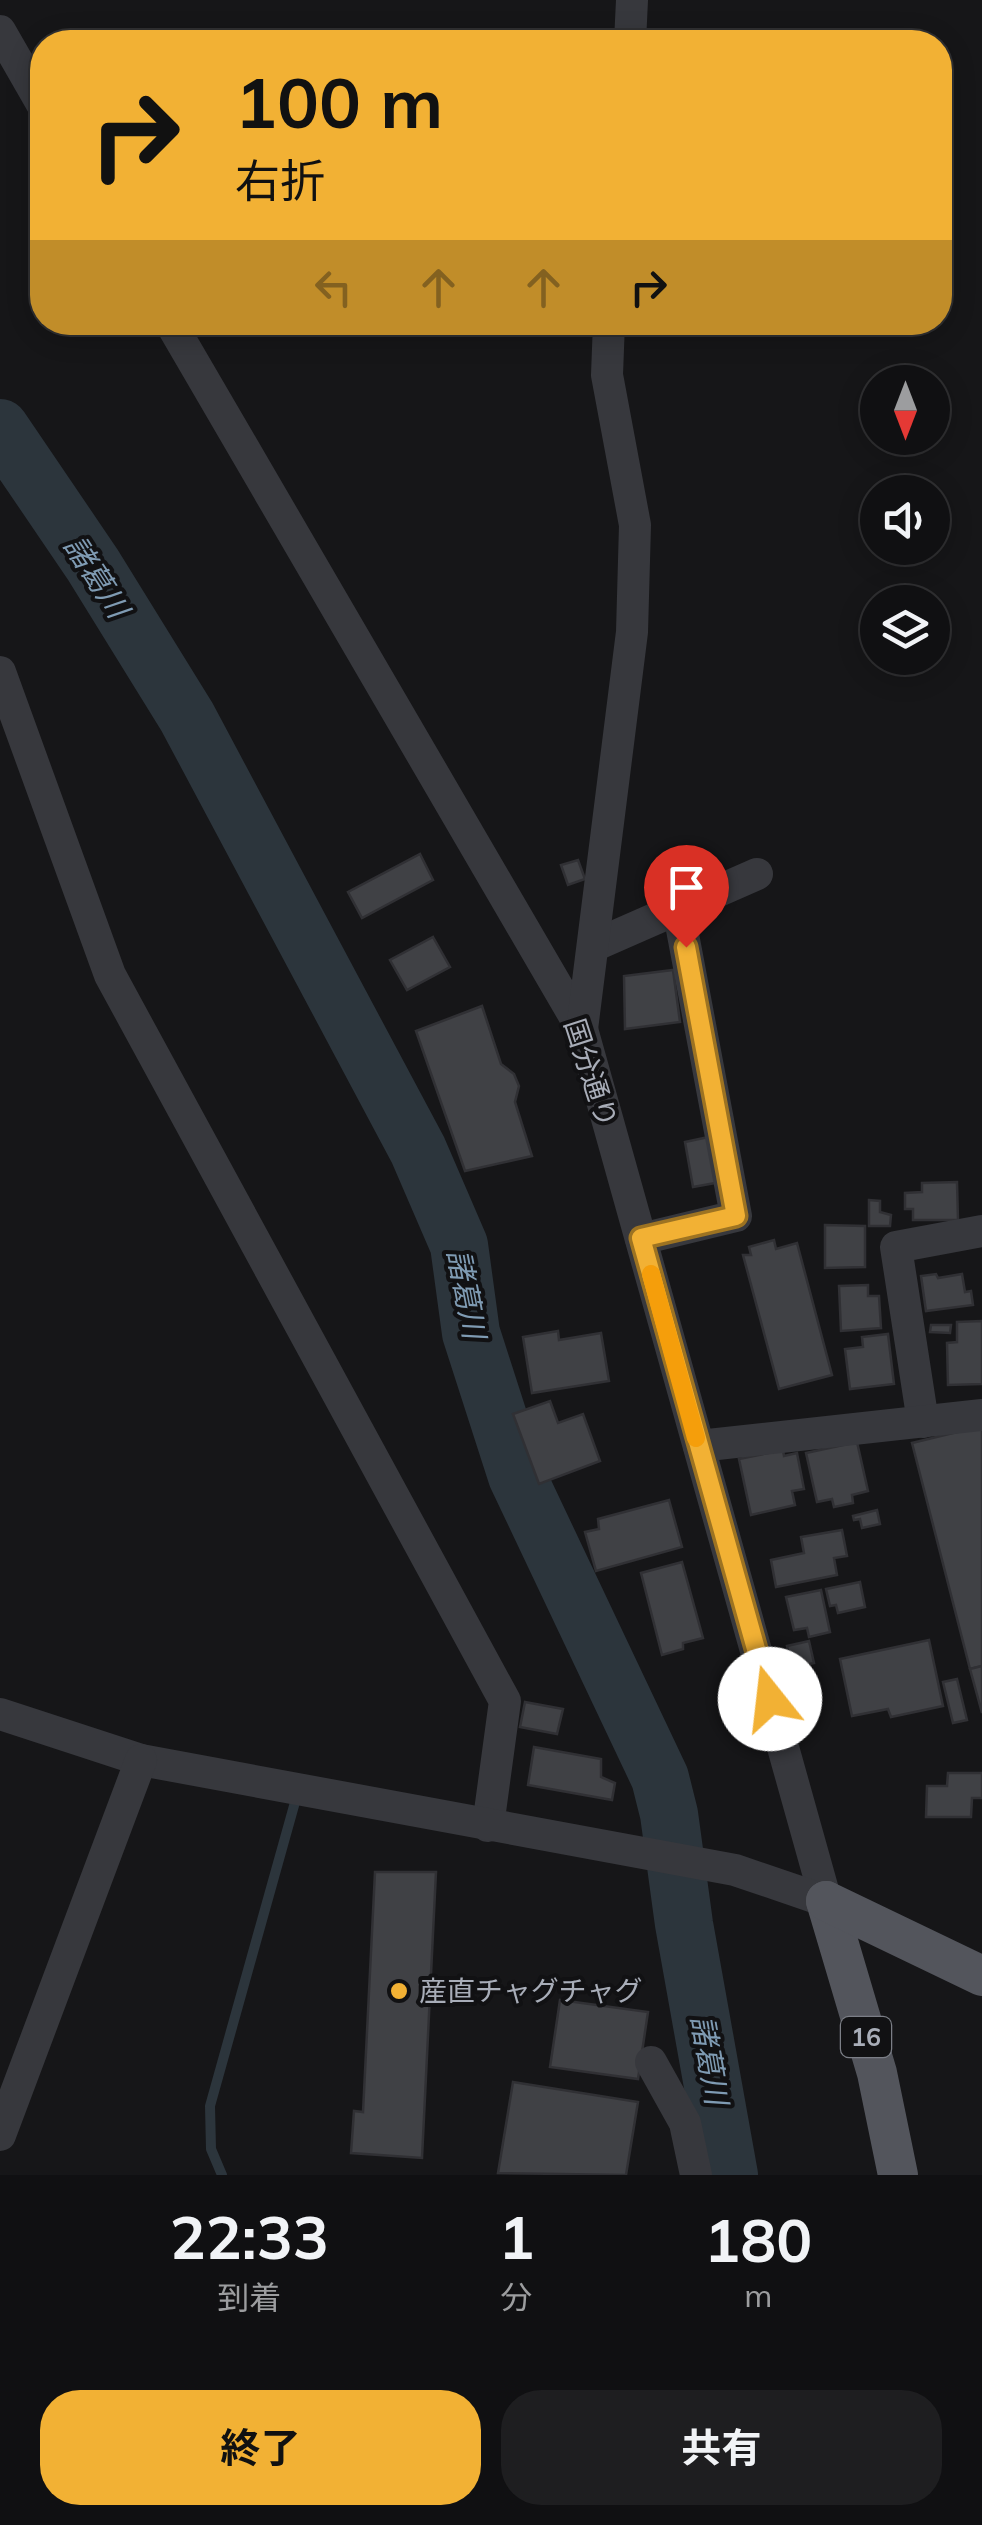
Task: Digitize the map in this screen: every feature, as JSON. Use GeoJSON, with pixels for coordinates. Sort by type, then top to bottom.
{"type":"FeatureCollection","features":[{"type":"Feature","properties":{"kind":"main road"},"geometry":{"type":"LineString","coordinates":[[826,1901],[982,1976]]}},
{"type":"Feature","properties":{"kind":"main road","name":"16"},"geometry":{"type":"LineString","coordinates":[[826,1901],[877,2073],[898,2175]]}},
{"type":"Feature","properties":{"kind":"street"},"geometry":{"type":"LineString","coordinates":[[631,30],[632,0]]}},
{"type":"Feature","properties":{"kind":"street"},"geometry":{"type":"LineString","coordinates":[[0,31],[30,83]]}},
{"type":"Feature","properties":{"kind":"street","name":"国分通り"},"geometry":{"type":"LineString","coordinates":[[178,335],[582,1029],[826,1901]]}},
{"type":"Feature","properties":{"kind":"street"},"geometry":{"type":"LineString","coordinates":[[582,1029],[632,632],[635,525],[607,375],[609,335]]}},
{"type":"Feature","properties":{"kind":"street"},"geometry":{"type":"LineString","coordinates":[[0,672],[110,975],[505,1701],[488,1826]]}},
{"type":"Feature","properties":{"kind":"street"},"geometry":{"type":"LineString","coordinates":[[593,946],[757,874]]}},
{"type":"Feature","properties":{"kind":"street"},"geometry":{"type":"LineString","coordinates":[[641,1238],[736,1216],[678,908]]}},
{"type":"Feature","properties":{"kind":"street"},"geometry":{"type":"LineString","coordinates":[[923,1422],[896,1247],[982,1231]]}},
{"type":"Feature","properties":{"kind":"street"},"geometry":{"type":"LineString","coordinates":[[699,1446],[982,1415]]}},
{"type":"Feature","properties":{"kind":"street"},"geometry":{"type":"LineString","coordinates":[[0,1714],[140,1760],[735,1870],[826,1901]]}},
{"type":"Feature","properties":{"kind":"street"},"geometry":{"type":"LineString","coordinates":[[0,2135],[140,1760]]}},
{"type":"Feature","properties":{"kind":"street"},"geometry":{"type":"LineString","coordinates":[[651,2062],[684,2123],[696,2175]]}},
{"type":"Feature","properties":{"kind":"building"},"geometry":{"type":"Polygon","coordinates":[[[420,854],[433,880],[362,918],[348,892],[420,854]]]}},
{"type":"Feature","properties":{"kind":"building"},"geometry":{"type":"Polygon","coordinates":[[[578,860],[585,879],[568,885],[561,865],[578,860]]]}},
{"type":"Feature","properties":{"kind":"building"},"geometry":{"type":"Polygon","coordinates":[[[433,937],[450,967],[407,990],[390,960],[433,937]]]}},
{"type":"Feature","properties":{"kind":"building"},"geometry":{"type":"Polygon","coordinates":[[[673,970],[680,1022],[625,1029],[624,976],[673,970]]]}},
{"type":"Feature","properties":{"kind":"building"},"geometry":{"type":"Polygon","coordinates":[[[482,1006],[501,1064],[514,1074],[519,1086],[515,1102],[532,1156],[465,1171],[416,1031],[482,1006]]]}},
{"type":"Feature","properties":{"kind":"building"},"geometry":{"type":"Polygon","coordinates":[[[713,1136],[721,1182],[693,1187],[685,1142],[713,1136]]]}},
{"type":"Feature","properties":{"kind":"building"},"geometry":{"type":"Polygon","coordinates":[[[957,1182],[958,1220],[913,1220],[913,1209],[905,1209],[905,1193],[922,1192],[922,1183],[957,1182]]]}},
{"type":"Feature","properties":{"kind":"building"},"geometry":{"type":"Polygon","coordinates":[[[869,1200],[880,1201],[880,1212],[891,1215],[890,1226],[869,1226],[869,1200]]]}},
{"type":"Feature","properties":{"kind":"building"},"geometry":{"type":"Polygon","coordinates":[[[825,1225],[865,1226],[865,1267],[825,1268],[825,1225]]]}},
{"type":"Feature","properties":{"kind":"building"},"geometry":{"type":"Polygon","coordinates":[[[774,1240],[776,1249],[797,1243],[832,1375],[779,1389],[743,1255],[751,1255],[749,1247],[774,1240]]]}},
{"type":"Feature","properties":{"kind":"building"},"geometry":{"type":"Polygon","coordinates":[[[936,1274],[938,1278],[962,1274],[965,1292],[971,1291],[973,1305],[926,1311],[921,1276],[936,1274]]]}},
{"type":"Feature","properties":{"kind":"building"},"geometry":{"type":"Polygon","coordinates":[[[868,1285],[868,1296],[879,1296],[881,1328],[841,1331],[839,1286],[868,1285]]]}},
{"type":"Feature","properties":{"kind":"building"},"geometry":{"type":"Polygon","coordinates":[[[982,1321],[982,1384],[948,1385],[947,1343],[957,1342],[957,1322],[982,1321]]]}},
{"type":"Feature","properties":{"kind":"building"},"geometry":{"type":"Polygon","coordinates":[[[931,1325],[951,1325],[950,1333],[930,1332],[931,1325]]]}},
{"type":"Feature","properties":{"kind":"building"},"geometry":{"type":"Polygon","coordinates":[[[558,1331],[559,1340],[601,1333],[609,1381],[532,1393],[523,1337],[558,1331]]]}},
{"type":"Feature","properties":{"kind":"building"},"geometry":{"type":"Polygon","coordinates":[[[888,1334],[894,1384],[850,1389],[845,1349],[863,1347],[862,1337],[888,1334]]]}},
{"type":"Feature","properties":{"kind":"building"},"geometry":{"type":"Polygon","coordinates":[[[550,1401],[558,1423],[583,1414],[600,1461],[539,1484],[513,1414],[550,1401]]]}},
{"type":"Feature","properties":{"kind":"building"},"geometry":{"type":"Polygon","coordinates":[[[982,1426],[982,1666],[970,1669],[912,1443],[982,1426]]]}},
{"type":"Feature","properties":{"kind":"building"},"geometry":{"type":"Polygon","coordinates":[[[857,1442],[868,1491],[852,1495],[853,1503],[834,1507],[832,1499],[817,1502],[806,1453],[857,1442]]]}},
{"type":"Feature","properties":{"kind":"building"},"geometry":{"type":"Polygon","coordinates":[[[783,1450],[784,1456],[797,1453],[804,1489],[792,1491],[795,1505],[751,1515],[739,1459],[783,1450]]]}},
{"type":"Feature","properties":{"kind":"building"},"geometry":{"type":"Polygon","coordinates":[[[669,1500],[682,1547],[596,1571],[585,1532],[599,1529],[598,1519],[669,1500]]]}},
{"type":"Feature","properties":{"kind":"building"},"geometry":{"type":"Polygon","coordinates":[[[877,1510],[880,1524],[862,1528],[860,1519],[854,1520],[853,1516],[877,1510]]]}},
{"type":"Feature","properties":{"kind":"building"},"geometry":{"type":"Polygon","coordinates":[[[842,1530],[847,1556],[834,1558],[837,1575],[776,1587],[771,1560],[804,1553],[801,1537],[842,1530]]]}},
{"type":"Feature","properties":{"kind":"building"},"geometry":{"type":"Polygon","coordinates":[[[682,1562],[703,1638],[683,1643],[683,1649],[662,1655],[641,1573],[682,1562]]]}},
{"type":"Feature","properties":{"kind":"building"},"geometry":{"type":"Polygon","coordinates":[[[860,1582],[865,1607],[838,1613],[836,1605],[830,1606],[826,1589],[860,1582]]]}},
{"type":"Feature","properties":{"kind":"building"},"geometry":{"type":"Polygon","coordinates":[[[821,1590],[830,1632],[809,1637],[807,1628],[794,1630],[786,1597],[821,1590]]]}},
{"type":"Feature","properties":{"kind":"building"},"geometry":{"type":"Polygon","coordinates":[[[929,1640],[943,1706],[891,1717],[888,1709],[852,1716],[840,1659],[929,1640]]]}},
{"type":"Feature","properties":{"kind":"building"},"geometry":{"type":"Polygon","coordinates":[[[809,1641],[814,1663],[792,1668],[787,1646],[809,1641]]]}},
{"type":"Feature","properties":{"kind":"building"},"geometry":{"type":"Polygon","coordinates":[[[982,1666],[982,1713],[970,1669],[982,1666]]]}},
{"type":"Feature","properties":{"kind":"building"},"geometry":{"type":"Polygon","coordinates":[[[957,1679],[967,1720],[953,1723],[943,1682],[957,1679]]]}},
{"type":"Feature","properties":{"kind":"building"},"geometry":{"type":"Polygon","coordinates":[[[525,1702],[563,1709],[557,1734],[520,1727],[525,1702]]]}},
{"type":"Feature","properties":{"kind":"building"},"geometry":{"type":"Polygon","coordinates":[[[534,1747],[601,1759],[601,1777],[615,1783],[612,1800],[528,1785],[534,1747]]]}},
{"type":"Feature","properties":{"kind":"building"},"geometry":{"type":"Polygon","coordinates":[[[948,1773],[982,1773],[982,1798],[972,1798],[971,1817],[926,1817],[927,1786],[947,1786],[948,1773]]]}},
{"type":"Feature","properties":{"kind":"building","name":"産直チャグチャグ"},"geometry":{"type":"Polygon","coordinates":[[[375,1872],[436,1872],[422,2158],[351,2153],[354,2111],[363,2112],[375,1872]]]}},
{"type":"Feature","properties":{"kind":"building"},"geometry":{"type":"Polygon","coordinates":[[[560,2000],[648,2012],[638,2079],[550,2067],[560,2000]]]}},
{"type":"Feature","properties":{"kind":"building"},"geometry":{"type":"Polygon","coordinates":[[[513,2082],[638,2102],[626,2175],[498,2173],[513,2082]]]}},
{"type":"Feature","properties":{"kind":"waterway","name":"諸葛川"},"geometry":{"type":"LineString","coordinates":[[0,428],[93,565],[187,717],[418,1150],[459,1245],[471,1333],[517,1476],[660,1778],[729,2175]]}},
{"type":"Feature","properties":{"kind":"waterway"},"geometry":{"type":"LineString","coordinates":[[222,2175],[211,2149],[210,2106],[297,1795]]}},
{"type":"Feature","properties":{"kind":"slow traffic"},"geometry":{"type":"LineString","coordinates":[[651,1274],[696,1438]]}},
{"type":"Feature","properties":{"kind":"place","name":"産直チャグチャグ"},"geometry":{"type":"Point","coordinates":[399,1991]}},
{"type":"Feature","properties":{"kind":"route"},"geometry":{"type":"LineString","coordinates":[[686,947],[736,1216],[641,1238],[770,1699]]}}]}
